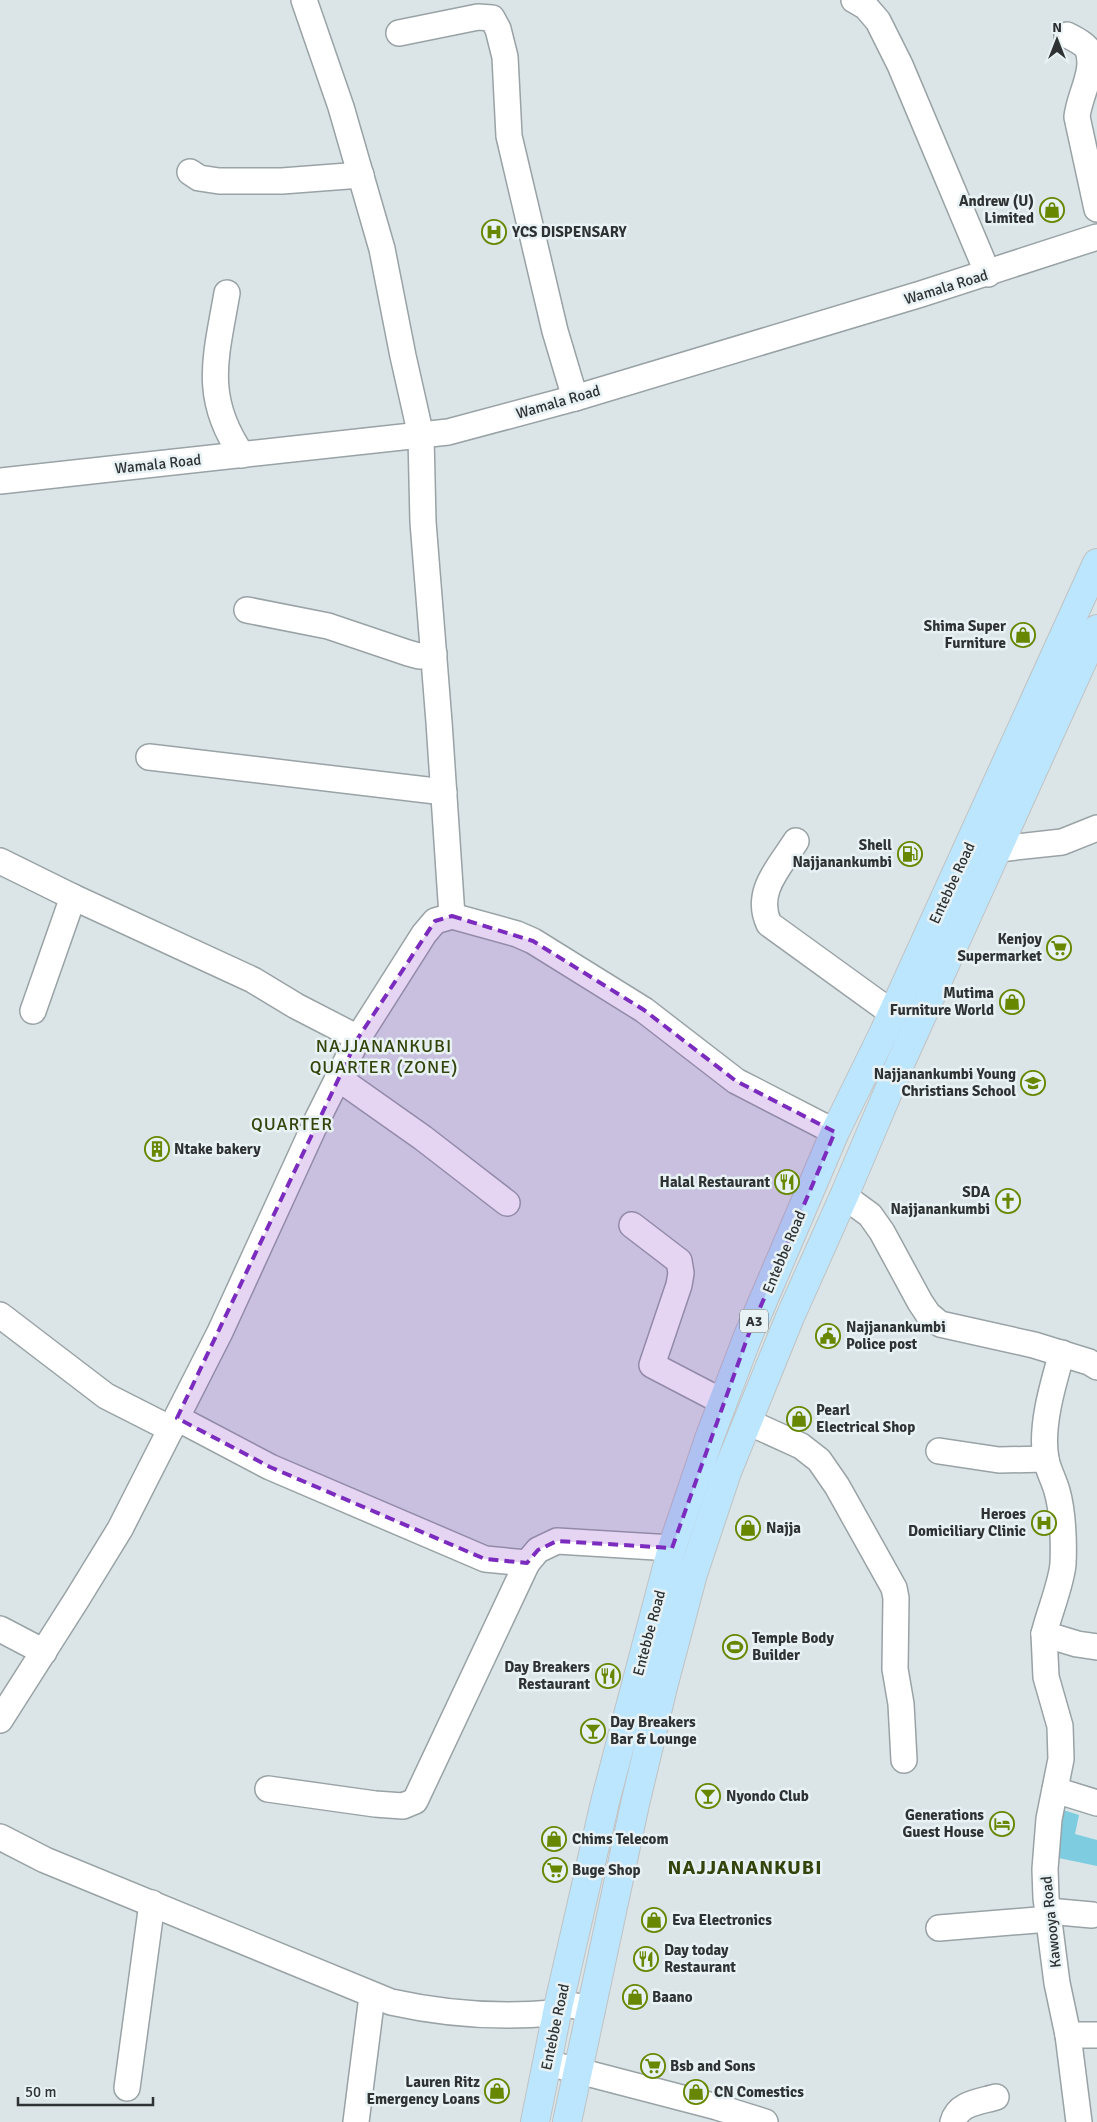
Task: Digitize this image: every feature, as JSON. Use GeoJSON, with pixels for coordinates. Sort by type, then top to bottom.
{"type":"FeatureCollection","features":[{"type":"Feature","properties":{"kind":"main road","name":"Entebbe Road"},"geometry":{"type":"LineString","coordinates":[[535,2122],[559,2003],[606,1802],[672,1548],[723,1402],[748,1336],[835,1132],[892,1013],[1097,563]]}},
{"type":"Feature","properties":{"kind":"main road","name":"Entebbe Road"},"geometry":{"type":"LineString","coordinates":[[566,2122],[635,1804],[663,1687],[693,1574],[727,1472],[790,1317],[900,1064],[1097,629]]}},
{"type":"Feature","properties":{"kind":"street"},"geometry":{"type":"LineString","coordinates":[[304,0],[341,107],[382,249],[421,436],[423,522],[452,916]]}},
{"type":"Feature","properties":{"kind":"street"},"geometry":{"type":"LineString","coordinates":[[854,0],[866,7],[878,21],[900,65],[988,274]]}},
{"type":"Feature","properties":{"kind":"street"},"geometry":{"type":"LineString","coordinates":[[399,33],[478,17],[492,18],[495,23],[505,57],[509,136],[553,323],[575,398]]}},
{"type":"Feature","properties":{"kind":"street"},"geometry":{"type":"LineString","coordinates":[[1067,35],[1086,47],[1092,62],[1091,75],[1077,116],[1097,209]]}},
{"type":"Feature","properties":{"kind":"street"},"geometry":{"type":"LineString","coordinates":[[190,172],[199,178],[219,181],[282,181],[362,175]]}},
{"type":"Feature","properties":{"kind":"street","name":"Wamala Road"},"geometry":{"type":"LineString","coordinates":[[0,481],[448,432],[575,398],[988,274],[1097,237]]}},
{"type":"Feature","properties":{"kind":"street"},"geometry":{"type":"LineString","coordinates":[[227,293],[217,351],[215,380],[218,409],[232,440],[242,455]]}},
{"type":"Feature","properties":{"kind":"street"},"geometry":{"type":"LineString","coordinates":[[247,610],[328,626],[419,656],[434,654]]}},
{"type":"Feature","properties":{"kind":"street"},"geometry":{"type":"LineString","coordinates":[[149,757],[444,792]]}},
{"type":"Feature","properties":{"kind":"street"},"geometry":{"type":"LineString","coordinates":[[998,849],[1062,842],[1097,828]]}},
{"type":"Feature","properties":{"kind":"street"},"geometry":{"type":"LineString","coordinates":[[796,842],[764,892],[764,914],[769,924],[892,1013]]}},
{"type":"Feature","properties":{"kind":"street"},"geometry":{"type":"LineString","coordinates":[[0,861],[73,898],[254,980],[296,1006],[358,1038]]}},
{"type":"Feature","properties":{"kind":"street"},"geometry":{"type":"LineString","coordinates":[[33,1011],[73,898]]}},
{"type":"Feature","properties":{"kind":"street"},"geometry":{"type":"LineString","coordinates":[[0,1720],[120,1528],[220,1332],[358,1038],[424,934],[435,921],[452,916],[517,934],[533,941],[644,1010],[736,1081],[835,1132]]}},
{"type":"Feature","properties":{"kind":"street"},"geometry":{"type":"LineString","coordinates":[[338,1078],[423,1138],[507,1203]]}},
{"type":"Feature","properties":{"kind":"street"},"geometry":{"type":"LineString","coordinates":[[844,1196],[874,1220],[905,1271],[920,1302],[928,1314],[940,1324],[1034,1345],[1097,1365]]}},
{"type":"Feature","properties":{"kind":"street"},"geometry":{"type":"LineString","coordinates":[[632,1225],[679,1261],[681,1273],[679,1285],[652,1366],[723,1402]]}},
{"type":"Feature","properties":{"kind":"street"},"geometry":{"type":"LineString","coordinates":[[0,1315],[106,1396],[174,1423],[278,1471],[485,1559],[526,1563]]}},
{"type":"Feature","properties":{"kind":"street","name":"Kawooya Road"},"geometry":{"type":"LineString","coordinates":[[1062,1353],[1055,1377],[1045,1430],[1046,1459],[1061,1508],[1063,1563],[1044,1634],[1046,1677],[1060,1726],[1061,1759],[1049,1819],[1045,1869],[1048,1915],[1057,1983],[1068,2035],[1080,2122]]}},
{"type":"Feature","properties":{"kind":"street"},"geometry":{"type":"LineString","coordinates":[[748,1422],[801,1446],[818,1460],[837,1486],[894,1588],[896,1598],[895,1669],[901,1704],[904,1760]]}},
{"type":"Feature","properties":{"kind":"street"},"geometry":{"type":"LineString","coordinates":[[939,1451],[999,1460],[1046,1459]]}},
{"type":"Feature","properties":{"kind":"street"},"geometry":{"type":"LineString","coordinates":[[268,1789],[375,1804],[403,1806],[415,1801],[526,1563],[538,1550],[556,1541],[672,1548]]}},
{"type":"Feature","properties":{"kind":"street"},"geometry":{"type":"LineString","coordinates":[[0,1628],[44,1652]]}},
{"type":"Feature","properties":{"kind":"street"},"geometry":{"type":"LineString","coordinates":[[1044,1634],[1077,1644],[1097,1647]]}},
{"type":"Feature","properties":{"kind":"street"},"geometry":{"type":"LineString","coordinates":[[1055,1790],[1097,1803]]}},
{"type":"Feature","properties":{"kind":"street"},"geometry":{"type":"LineString","coordinates":[[0,1837],[45,1860],[372,1996],[418,2008],[472,2015],[509,2016],[553,2013],[559,2003],[592,2009]]}},
{"type":"Feature","properties":{"kind":"street"},"geometry":{"type":"LineString","coordinates":[[126,2088],[152,1903]]}},
{"type":"Feature","properties":{"kind":"street"},"geometry":{"type":"LineString","coordinates":[[940,1928],[1048,1915],[1092,1915]]}},
{"type":"Feature","properties":{"kind":"street"},"geometry":{"type":"LineString","coordinates":[[356,2122],[372,1996]]}},
{"type":"Feature","properties":{"kind":"street"},"geometry":{"type":"LineString","coordinates":[[1068,2035],[1097,2035]]}},
{"type":"Feature","properties":{"kind":"street"},"geometry":{"type":"LineString","coordinates":[[548,2063],[752,2120]]}},
{"type":"Feature","properties":{"kind":"street"},"geometry":{"type":"LineString","coordinates":[[953,2122],[957,2112],[966,2106],[996,2097]]}},
{"type":"Feature","properties":{"kind":"highlighted area"},"geometry":{"type":"Polygon","coordinates":[[[452,916],[533,941],[644,1010],[736,1081],[835,1132],[748,1336],[672,1548],[557,1541],[538,1550],[527,1563],[485,1559],[270,1467],[177,1418],[358,1038],[435,921],[452,916]]]}},
{"type":"Feature","properties":{"kind":"shaded area"},"geometry":{"type":"Polygon","coordinates":[[[1060,1809],[1079,1815],[1075,1834],[1097,1840],[1097,1866],[1054,1857],[1060,1809]]]}},
{"type":"Feature","properties":{"kind":"place","name":"Andrew (U) Limited"},"geometry":{"type":"Point","coordinates":[1052,210]}},
{"type":"Feature","properties":{"kind":"place","name":"YCS DISPENSARY"},"geometry":{"type":"Point","coordinates":[494,232]}},
{"type":"Feature","properties":{"kind":"place","name":"Shima Super Furniture"},"geometry":{"type":"Point","coordinates":[1023,635]}},
{"type":"Feature","properties":{"kind":"place","name":"Shell Najjanankumbi"},"geometry":{"type":"Point","coordinates":[910,854]}},
{"type":"Feature","properties":{"kind":"place","name":"Kenjoy Supermarket"},"geometry":{"type":"Point","coordinates":[1059,948]}},
{"type":"Feature","properties":{"kind":"place","name":"Mutima Furniture World"},"geometry":{"type":"Point","coordinates":[1012,1002]}},
{"type":"Feature","properties":{"kind":"place","name":"Najjanankumbi Young Christians School"},"geometry":{"type":"Point","coordinates":[1033,1083]}},
{"type":"Feature","properties":{"kind":"place","name":"Ntake bakery"},"geometry":{"type":"Point","coordinates":[157,1149]}},
{"type":"Feature","properties":{"kind":"place","name":"Halal Restaurant"},"geometry":{"type":"Point","coordinates":[787,1182]}},
{"type":"Feature","properties":{"kind":"place","name":"SDA Najjanankumbi"},"geometry":{"type":"Point","coordinates":[1008,1201]}},
{"type":"Feature","properties":{"kind":"place","name":"Najjanankumbi Police post"},"geometry":{"type":"Point","coordinates":[828,1336]}},
{"type":"Feature","properties":{"kind":"place","name":"Pearl Electrical Shop"},"geometry":{"type":"Point","coordinates":[799,1419]}},
{"type":"Feature","properties":{"kind":"place","name":"Heroes Domiciliary Clinic"},"geometry":{"type":"Point","coordinates":[1044,1523]}},
{"type":"Feature","properties":{"kind":"place","name":"Najja"},"geometry":{"type":"Point","coordinates":[748,1528]}},
{"type":"Feature","properties":{"kind":"place","name":"Temple Body Builder"},"geometry":{"type":"Point","coordinates":[735,1647]}},
{"type":"Feature","properties":{"kind":"place","name":"Day Breakers Restaurant"},"geometry":{"type":"Point","coordinates":[608,1676]}},
{"type":"Feature","properties":{"kind":"place","name":"Day Breakers Bar & Lounge"},"geometry":{"type":"Point","coordinates":[593,1731]}},
{"type":"Feature","properties":{"kind":"place","name":"Nyondo Club"},"geometry":{"type":"Point","coordinates":[708,1796]}},
{"type":"Feature","properties":{"kind":"place","name":"Generations Guest House"},"geometry":{"type":"Point","coordinates":[1002,1824]}},
{"type":"Feature","properties":{"kind":"place","name":"Chims Telecom"},"geometry":{"type":"Point","coordinates":[554,1839]}},
{"type":"Feature","properties":{"kind":"place","name":"Buge Shop"},"geometry":{"type":"Point","coordinates":[555,1870]}},
{"type":"Feature","properties":{"kind":"place","name":"Eva Electronics"},"geometry":{"type":"Point","coordinates":[654,1920]}},
{"type":"Feature","properties":{"kind":"place","name":"Day today Restaurant"},"geometry":{"type":"Point","coordinates":[646,1959]}},
{"type":"Feature","properties":{"kind":"place","name":"Baano"},"geometry":{"type":"Point","coordinates":[635,1997]}},
{"type":"Feature","properties":{"kind":"place","name":"Bsb and Sons"},"geometry":{"type":"Point","coordinates":[653,2066]}},
{"type":"Feature","properties":{"kind":"place","name":"Lauren Ritz Emergency Loans"},"geometry":{"type":"Point","coordinates":[497,2091]}},
{"type":"Feature","properties":{"kind":"place","name":"CN Comestics"},"geometry":{"type":"Point","coordinates":[696,2092]}},
{"type":"Feature","properties":{"kind":"district","name":"NAJJANANKUBI QUARTER (ZONE)"},"geometry":{"type":"Point","coordinates":[384,1056]}},
{"type":"Feature","properties":{"kind":"district","name":"QUARTER"},"geometry":{"type":"Point","coordinates":[292,1124]}},
{"type":"Feature","properties":{"kind":"district","name":"NAJJANANKUBI"},"geometry":{"type":"Point","coordinates":[745,1867]}}]}
